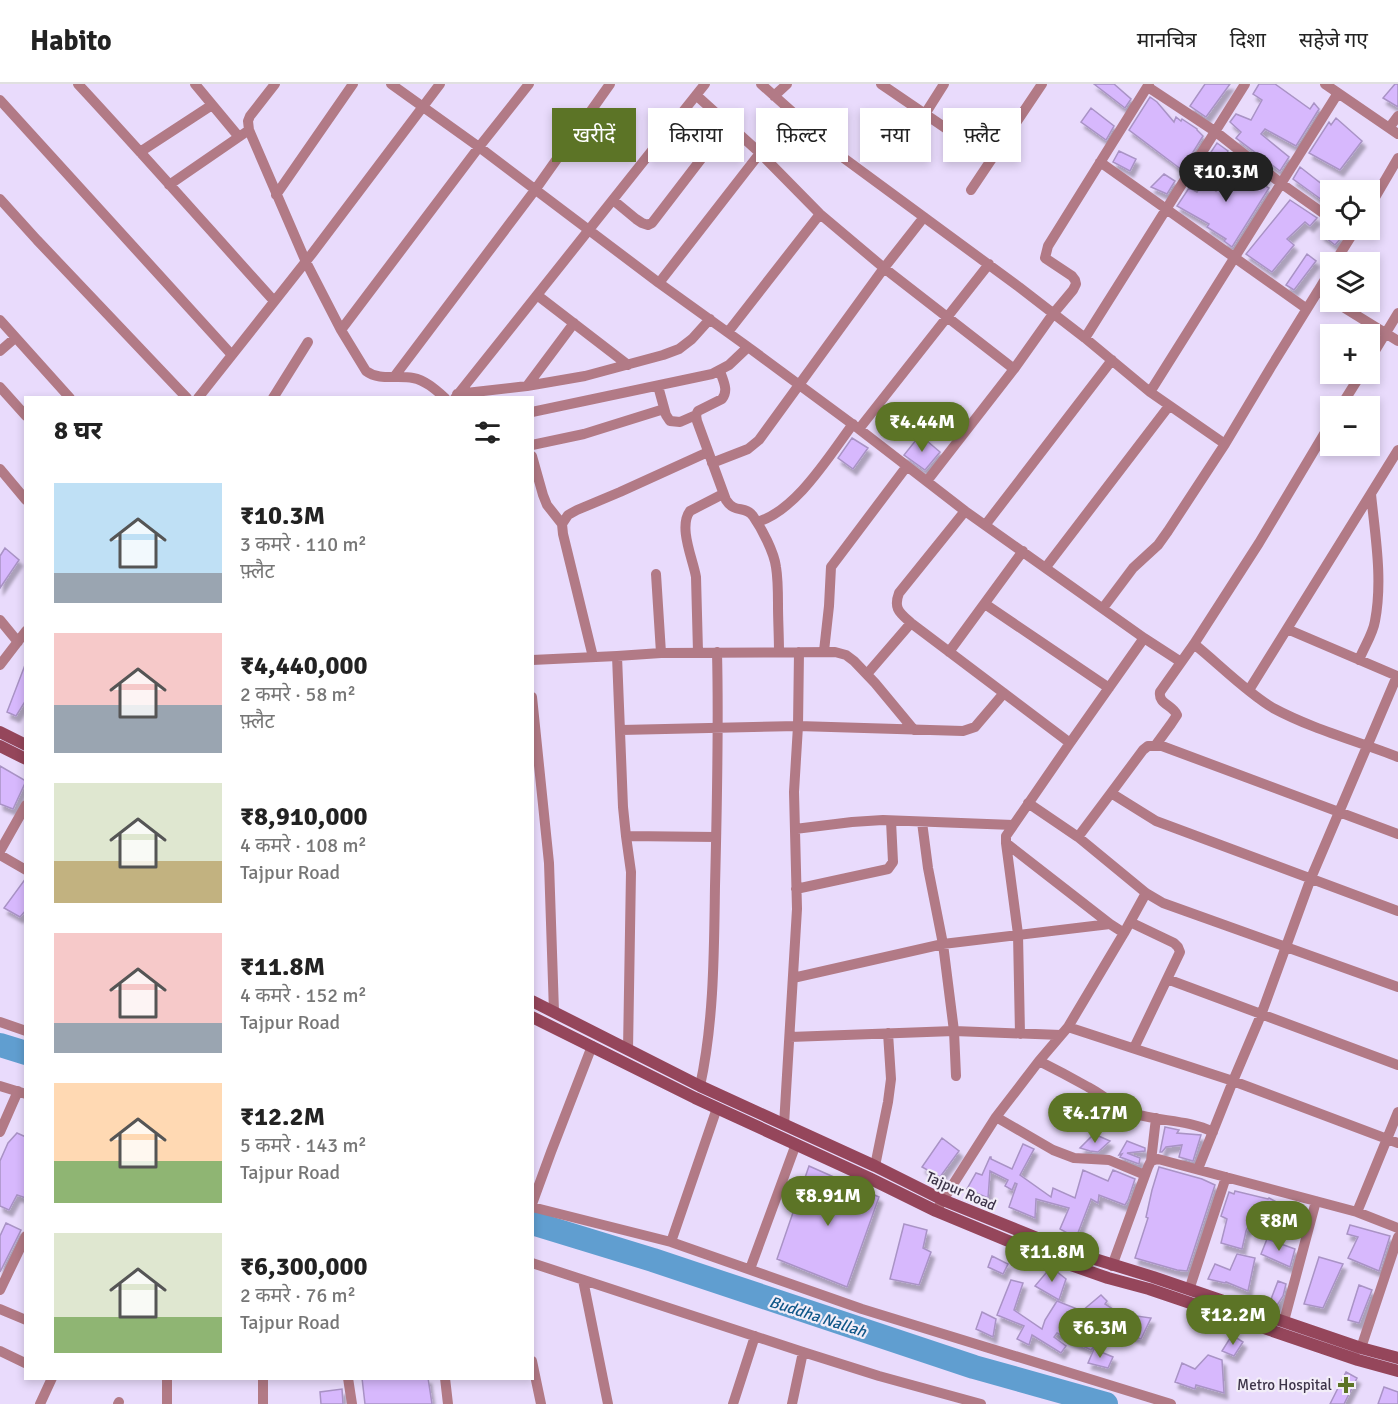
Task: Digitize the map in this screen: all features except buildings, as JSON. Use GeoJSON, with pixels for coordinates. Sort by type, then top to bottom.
{"type":"FeatureCollection","features":[{"type":"Feature","properties":{"kind":"main road"},"geometry":{"type":"LineString","coordinates":[[0,732],[24,744]]}},
{"type":"Feature","properties":{"kind":"main road"},"geometry":{"type":"LineString","coordinates":[[0,746],[24,758]]}},
{"type":"Feature","properties":{"kind":"main road","name":"Tajpur Road"},"geometry":{"type":"LineString","coordinates":[[534,1002],[700,1086],[875,1166],[940,1206],[1068,1264],[1358,1360],[1398,1371]]}},
{"type":"Feature","properties":{"kind":"main road","name":"Tajpur Road"},"geometry":{"type":"LineString","coordinates":[[534,1018],[695,1098],[869,1178],[940,1206],[1112,1266],[1153,1277],[1361,1348],[1398,1358]]}},
{"type":"Feature","properties":{"kind":"street"},"geometry":{"type":"LineString","coordinates":[[78,84],[274,301]]}},
{"type":"Feature","properties":{"kind":"street"},"geometry":{"type":"LineString","coordinates":[[195,84],[238,137]]}},
{"type":"Feature","properties":{"kind":"street"},"geometry":{"type":"LineString","coordinates":[[275,84],[250,116],[249,130],[306,262],[341,330],[366,371],[377,377],[420,380],[443,396]]}},
{"type":"Feature","properties":{"kind":"street"},"geometry":{"type":"LineString","coordinates":[[276,195],[353,84]]}},
{"type":"Feature","properties":{"kind":"street"},"geometry":{"type":"LineString","coordinates":[[391,84],[856,426],[965,511],[1181,662]]}},
{"type":"Feature","properties":{"kind":"street"},"geometry":{"type":"LineString","coordinates":[[200,396],[306,262],[440,84]]}},
{"type":"Feature","properties":{"kind":"street"},"geometry":{"type":"LineString","coordinates":[[341,330],[529,84]]}},
{"type":"Feature","properties":{"kind":"street"},"geometry":{"type":"LineString","coordinates":[[394,377],[535,190],[610,84]]}},
{"type":"Feature","properties":{"kind":"street"},"geometry":{"type":"LineString","coordinates":[[456,396],[705,84]]}},
{"type":"Feature","properties":{"kind":"street"},"geometry":{"type":"LineString","coordinates":[[761,84],[845,159],[989,264],[1085,338],[1150,392],[1225,444]]}},
{"type":"Feature","properties":{"kind":"street"},"geometry":{"type":"LineString","coordinates":[[774,96],[788,84]]}},
{"type":"Feature","properties":{"kind":"street"},"geometry":{"type":"LineString","coordinates":[[881,84],[916,108]]}},
{"type":"Feature","properties":{"kind":"street"},"geometry":{"type":"LineString","coordinates":[[929,108],[944,84]]}},
{"type":"Feature","properties":{"kind":"street"},"geometry":{"type":"LineString","coordinates":[[1021,115],[1042,84]]}},
{"type":"Feature","properties":{"kind":"street"},"geometry":{"type":"LineString","coordinates":[[1085,338],[1245,84]]}},
{"type":"Feature","properties":{"kind":"street"},"geometry":{"type":"LineString","coordinates":[[1324,84],[1394,131],[1398,116]]}},
{"type":"Feature","properties":{"kind":"street"},"geometry":{"type":"LineString","coordinates":[[927,481],[1073,290],[1075,280],[1046,260],[1045,252],[1148,85],[1216,132],[1320,211]]}},
{"type":"Feature","properties":{"kind":"street"},"geometry":{"type":"LineString","coordinates":[[1150,392],[1338,93]]}},
{"type":"Feature","properties":{"kind":"street"},"geometry":{"type":"LineString","coordinates":[[696,95],[710,108]]}},
{"type":"Feature","properties":{"kind":"street"},"geometry":{"type":"LineString","coordinates":[[0,100],[231,354]]}},
{"type":"Feature","properties":{"kind":"street"},"geometry":{"type":"LineString","coordinates":[[140,152],[212,105]]}},
{"type":"Feature","properties":{"kind":"street"},"geometry":{"type":"LineString","coordinates":[[169,185],[249,130]]}},
{"type":"Feature","properties":{"kind":"street"},"geometry":{"type":"LineString","coordinates":[[744,138],[756,149]]}},
{"type":"Feature","properties":{"kind":"street"},"geometry":{"type":"LineString","coordinates":[[659,283],[756,158]]}},
{"type":"Feature","properties":{"kind":"street"},"geometry":{"type":"LineString","coordinates":[[1380,189],[1398,158]]}},
{"type":"Feature","properties":{"kind":"street"},"geometry":{"type":"LineString","coordinates":[[613,200],[642,223],[648,225],[652,223],[699,162]]}},
{"type":"Feature","properties":{"kind":"street"},"geometry":{"type":"LineString","coordinates":[[769,162],[820,213],[884,268],[1014,369]]}},
{"type":"Feature","properties":{"kind":"street"},"geometry":{"type":"LineString","coordinates":[[971,190],[989,162]]}},
{"type":"Feature","properties":{"kind":"street"},"geometry":{"type":"LineString","coordinates":[[1100,162],[1307,309]]}},
{"type":"Feature","properties":{"kind":"street"},"geometry":{"type":"LineString","coordinates":[[0,199],[185,396]]}},
{"type":"Feature","properties":{"kind":"street"},"geometry":{"type":"LineString","coordinates":[[728,332],[820,213]]}},
{"type":"Feature","properties":{"kind":"street"},"geometry":{"type":"LineString","coordinates":[[712,463],[756,444],[884,268],[924,217]]}},
{"type":"Feature","properties":{"kind":"street"},"geometry":{"type":"LineString","coordinates":[[757,522],[770,518],[793,500],[989,264]]}},
{"type":"Feature","properties":{"kind":"street"},"geometry":{"type":"LineString","coordinates":[[1103,608],[1133,568],[1158,545],[1225,444],[1320,288]]}},
{"type":"Feature","properties":{"kind":"street"},"geometry":{"type":"LineString","coordinates":[[537,295],[628,364]]}},
{"type":"Feature","properties":{"kind":"street"},"geometry":{"type":"LineString","coordinates":[[1351,312],[1398,341]]}},
{"type":"Feature","properties":{"kind":"street"},"geometry":{"type":"LineString","coordinates":[[1380,342],[1398,313]]}},
{"type":"Feature","properties":{"kind":"street"},"geometry":{"type":"LineString","coordinates":[[456,396],[522,390],[663,355],[679,349],[692,339],[710,319]]}},
{"type":"Feature","properties":{"kind":"street"},"geometry":{"type":"LineString","coordinates":[[0,320],[68,396]]}},
{"type":"Feature","properties":{"kind":"street"},"geometry":{"type":"LineString","coordinates":[[522,390],[573,323]]}},
{"type":"Feature","properties":{"kind":"street"},"geometry":{"type":"LineString","coordinates":[[0,351],[15,338]]}},
{"type":"Feature","properties":{"kind":"street"},"geometry":{"type":"LineString","coordinates":[[274,396],[308,342]]}},
{"type":"Feature","properties":{"kind":"street"},"geometry":{"type":"LineString","coordinates":[[534,412],[705,376],[729,365],[748,346]]}},
{"type":"Feature","properties":{"kind":"street"},"geometry":{"type":"LineString","coordinates":[[986,524],[1112,360]]}},
{"type":"Feature","properties":{"kind":"street"},"geometry":{"type":"LineString","coordinates":[[658,386],[667,418],[670,421],[680,422],[722,399],[725,385],[720,371]]}},
{"type":"Feature","properties":{"kind":"street"},"geometry":{"type":"LineString","coordinates":[[0,387],[24,414]]}},
{"type":"Feature","properties":{"kind":"street"},"geometry":{"type":"LineString","coordinates":[[1046,567],[1169,406]]}},
{"type":"Feature","properties":{"kind":"street"},"geometry":{"type":"LineString","coordinates":[[534,446],[584,434],[664,409]]}},
{"type":"Feature","properties":{"kind":"street"},"geometry":{"type":"LineString","coordinates":[[696,415],[723,494],[729,505],[750,513],[772,551],[776,565],[779,652]]}},
{"type":"Feature","properties":{"kind":"street"},"geometry":{"type":"LineString","coordinates":[[1155,746],[1176,718],[1176,712],[1161,700],[1159,695],[1161,689],[1194,644],[1259,543],[1320,441]]}},
{"type":"Feature","properties":{"kind":"street"},"geometry":{"type":"LineString","coordinates":[[1249,690],[1398,450]]}},
{"type":"Feature","properties":{"kind":"street"},"geometry":{"type":"LineString","coordinates":[[562,524],[568,515],[578,510],[708,452]]}},
{"type":"Feature","properties":{"kind":"street"},"geometry":{"type":"LineString","coordinates":[[534,463],[543,495],[562,524],[593,657]]}},
{"type":"Feature","properties":{"kind":"street"},"geometry":{"type":"LineString","coordinates":[[824,651],[831,567],[908,466]]}},
{"type":"Feature","properties":{"kind":"street"},"geometry":{"type":"LineString","coordinates":[[0,470],[24,498]]}},
{"type":"Feature","properties":{"kind":"street"},"geometry":{"type":"LineString","coordinates":[[699,652],[696,577],[685,522],[690,511],[723,494]]}},
{"type":"Feature","properties":{"kind":"street"},"geometry":{"type":"LineString","coordinates":[[1359,660],[1375,622],[1379,577],[1371,494]]}},
{"type":"Feature","properties":{"kind":"street"},"geometry":{"type":"LineString","coordinates":[[965,511],[899,593],[896,600],[897,608],[911,623],[1070,743]]}},
{"type":"Feature","properties":{"kind":"street"},"geometry":{"type":"LineString","coordinates":[[949,652],[1023,551]]}},
{"type":"Feature","properties":{"kind":"street"},"geometry":{"type":"LineString","coordinates":[[656,574],[662,653]]}},
{"type":"Feature","properties":{"kind":"street"},"geometry":{"type":"LineString","coordinates":[[985,604],[1108,688]]}},
{"type":"Feature","properties":{"kind":"street"},"geometry":{"type":"LineString","coordinates":[[0,620],[18,642]]}},
{"type":"Feature","properties":{"kind":"street"},"geometry":{"type":"LineString","coordinates":[[867,674],[911,623]]}},
{"type":"Feature","properties":{"kind":"street"},"geometry":{"type":"LineString","coordinates":[[1198,1169],[1260,1015],[1311,878],[1397,677],[1287,629]]}},
{"type":"Feature","properties":{"kind":"street"},"geometry":{"type":"LineString","coordinates":[[0,665],[24,634]]}},
{"type":"Feature","properties":{"kind":"street"},"geometry":{"type":"LineString","coordinates":[[1020,1034],[1018,934],[1006,836],[1144,638]]}},
{"type":"Feature","properties":{"kind":"street"},"geometry":{"type":"LineString","coordinates":[[1194,644],[1271,706],[1319,728],[1398,757]]}},
{"type":"Feature","properties":{"kind":"street"},"geometry":{"type":"LineString","coordinates":[[534,660],[699,652],[835,652],[846,655],[854,661],[914,730]]}},
{"type":"Feature","properties":{"kind":"street"},"geometry":{"type":"LineString","coordinates":[[700,1086],[710,1024],[715,935],[719,728],[717,652]]}},
{"type":"Feature","properties":{"kind":"street"},"geometry":{"type":"LineString","coordinates":[[784,1125],[797,909],[794,792],[799,652]]}},
{"type":"Feature","properties":{"kind":"street"},"geometry":{"type":"LineString","coordinates":[[617,656],[623,807],[632,872],[628,1050]]}},
{"type":"Feature","properties":{"kind":"street"},"geometry":{"type":"LineString","coordinates":[[621,730],[798,726],[963,731],[975,727],[1004,693]]}},
{"type":"Feature","properties":{"kind":"street"},"geometry":{"type":"LineString","coordinates":[[534,717],[549,863],[554,1012]]}},
{"type":"Feature","properties":{"kind":"street"},"geometry":{"type":"LineString","coordinates":[[1078,837],[1148,746],[1162,747],[1398,834]]}},
{"type":"Feature","properties":{"kind":"street"},"geometry":{"type":"LineString","coordinates":[[1111,794],[1156,821],[1398,911]]}},
{"type":"Feature","properties":{"kind":"street"},"geometry":{"type":"LineString","coordinates":[[1028,803],[1078,837],[1163,903],[1398,987]]}},
{"type":"Feature","properties":{"kind":"street"},"geometry":{"type":"LineString","coordinates":[[24,809],[0,853],[24,869]]}},
{"type":"Feature","properties":{"kind":"street"},"geometry":{"type":"LineString","coordinates":[[795,829],[852,822],[891,821],[1013,825]]}},
{"type":"Feature","properties":{"kind":"street"},"geometry":{"type":"LineString","coordinates":[[796,889],[888,869],[894,857],[891,821]]}},
{"type":"Feature","properties":{"kind":"street"},"geometry":{"type":"LineString","coordinates":[[922,822],[928,868],[943,944],[954,1031],[956,1076]]}},
{"type":"Feature","properties":{"kind":"street"},"geometry":{"type":"LineString","coordinates":[[626,836],[716,837]]}},
{"type":"Feature","properties":{"kind":"street"},"geometry":{"type":"LineString","coordinates":[[1006,843],[1124,933]]}},
{"type":"Feature","properties":{"kind":"street"},"geometry":{"type":"LineString","coordinates":[[940,1206],[996,1117],[1065,1031],[1146,892]]}},
{"type":"Feature","properties":{"kind":"street"},"geometry":{"type":"LineString","coordinates":[[1130,922],[1169,940],[1178,947],[1180,952],[1134,1048]]}},
{"type":"Feature","properties":{"kind":"street"},"geometry":{"type":"LineString","coordinates":[[793,978],[943,944],[1110,924]]}},
{"type":"Feature","properties":{"kind":"street"},"geometry":{"type":"LineString","coordinates":[[1167,979],[1398,1065]]}},
{"type":"Feature","properties":{"kind":"street"},"geometry":{"type":"LineString","coordinates":[[0,1022],[24,1029]]}},
{"type":"Feature","properties":{"kind":"street"},"geometry":{"type":"LineString","coordinates":[[790,1036],[954,1031],[1020,1034],[1065,1031],[1134,1048],[1233,1081],[1393,1141]]}},
{"type":"Feature","properties":{"kind":"street"},"geometry":{"type":"LineString","coordinates":[[875,1166],[891,1079],[888,1033]]}},
{"type":"Feature","properties":{"kind":"street"},"geometry":{"type":"LineString","coordinates":[[534,1200],[592,1046]]}},
{"type":"Feature","properties":{"kind":"street"},"geometry":{"type":"LineString","coordinates":[[1039,1061],[1090,1088],[1122,1109],[1142,1116],[1194,1124],[1214,1132]]}},
{"type":"Feature","properties":{"kind":"street"},"geometry":{"type":"LineString","coordinates":[[0,1086],[22,1092],[0,1132]]}},
{"type":"Feature","properties":{"kind":"street"},"geometry":{"type":"LineString","coordinates":[[671,1242],[717,1108]]}},
{"type":"Feature","properties":{"kind":"street"},"geometry":{"type":"LineString","coordinates":[[1357,1212],[1393,1141],[1398,1112]]}},
{"type":"Feature","properties":{"kind":"street"},"geometry":{"type":"LineString","coordinates":[[996,1117],[1053,1150],[1074,1158],[1109,1160],[1145,1175]]}},
{"type":"Feature","properties":{"kind":"street"},"geometry":{"type":"LineString","coordinates":[[1112,1266],[1151,1161],[1156,1118]]}},
{"type":"Feature","properties":{"kind":"street"},"geometry":{"type":"LineString","coordinates":[[750,1269],[796,1144]]}},
{"type":"Feature","properties":{"kind":"street"},"geometry":{"type":"LineString","coordinates":[[1151,1161],[1158,1159],[1357,1212],[1398,1228]]}},
{"type":"Feature","properties":{"kind":"street"},"geometry":{"type":"LineString","coordinates":[[1189,1290],[1226,1177]]}},
{"type":"Feature","properties":{"kind":"street"},"geometry":{"type":"LineString","coordinates":[[1284,1321],[1316,1201]]}},
{"type":"Feature","properties":{"kind":"street"},"geometry":{"type":"LineString","coordinates":[[534,1207],[671,1242],[862,1309],[1171,1404]]}},
{"type":"Feature","properties":{"kind":"street"},"geometry":{"type":"LineString","coordinates":[[1361,1348],[1398,1239]]}},
{"type":"Feature","properties":{"kind":"street"},"geometry":{"type":"LineString","coordinates":[[0,1290],[24,1240]]}},
{"type":"Feature","properties":{"kind":"street"},"geometry":{"type":"LineString","coordinates":[[534,1264],[879,1376],[981,1404]]}},
{"type":"Feature","properties":{"kind":"street"},"geometry":{"type":"LineString","coordinates":[[583,1280],[608,1404]]}},
{"type":"Feature","properties":{"kind":"street"},"geometry":{"type":"LineString","coordinates":[[0,1308],[24,1319]]}},
{"type":"Feature","properties":{"kind":"street"},"geometry":{"type":"LineString","coordinates":[[733,1404],[755,1336]]}},
{"type":"Feature","properties":{"kind":"street"},"geometry":{"type":"LineString","coordinates":[[0,1351],[24,1363]]}},
{"type":"Feature","properties":{"kind":"street"},"geometry":{"type":"LineString","coordinates":[[792,1404],[803,1352]]}},
{"type":"Feature","properties":{"kind":"street"},"geometry":{"type":"LineString","coordinates":[[534,1370],[541,1404]]}},
{"type":"Feature","properties":{"kind":"street"},"geometry":{"type":"LineString","coordinates":[[40,1404],[51,1380]]}},
{"type":"Feature","properties":{"kind":"street"},"geometry":{"type":"LineString","coordinates":[[167,1380],[167,1404]]}},
{"type":"Feature","properties":{"kind":"street"},"geometry":{"type":"LineString","coordinates":[[262,1380],[263,1404]]}},
{"type":"Feature","properties":{"kind":"street"},"geometry":{"type":"LineString","coordinates":[[348,1380],[352,1404]]}},
{"type":"Feature","properties":{"kind":"street"},"geometry":{"type":"LineString","coordinates":[[445,1380],[448,1404]]}},
{"type":"Feature","properties":{"kind":"waterway","name":"Buddha Nallah"},"geometry":{"type":"LineString","coordinates":[[0,1045],[24,1052]]}},
{"type":"Feature","properties":{"kind":"waterway","name":"Buddha Nallah"},"geometry":{"type":"LineString","coordinates":[[534,1224],[653,1260],[974,1367],[1106,1404]]}},
{"type":"Feature","properties":{"kind":"place","name":"Metro Hospital"},"geometry":{"type":"Point","coordinates":[1346,1385]}}]}
